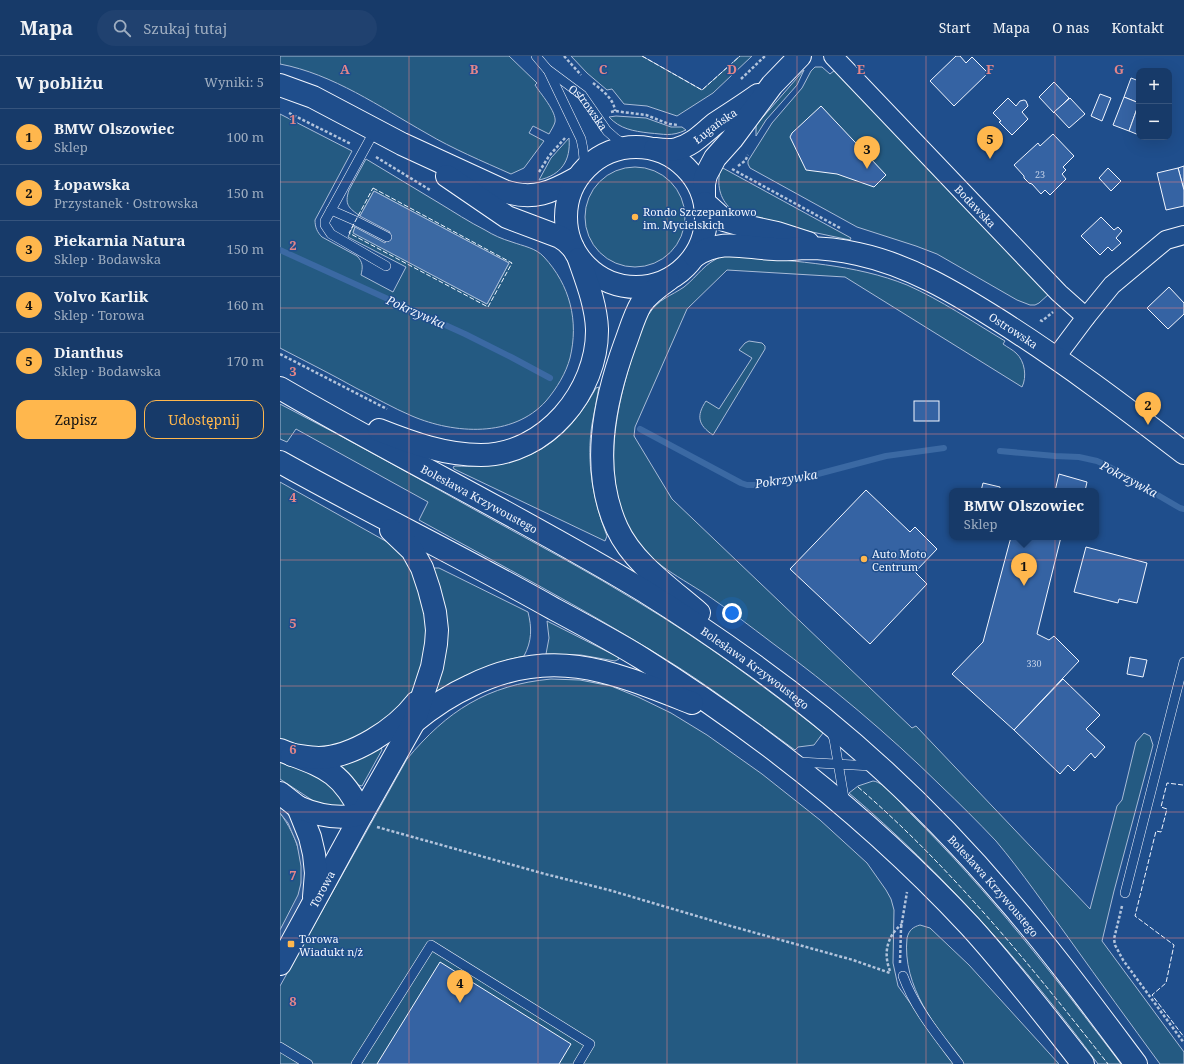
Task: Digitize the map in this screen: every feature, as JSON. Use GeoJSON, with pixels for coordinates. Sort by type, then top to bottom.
{"type":"FeatureCollection","features":[{"type":"Feature","properties":{"kind":"main road","name":"Ługańska"},"geometry":{"type":"LineString","coordinates":[[704,200],[706,175],[712,163],[772,86],[800,56]]}},
{"type":"Feature","properties":{"kind":"main road"},"geometry":{"type":"LineString","coordinates":[[280,85],[313,97],[402,144],[515,195],[528,196],[556,190],[581,173],[594,160],[604,154],[616,149],[628,147],[640,146],[664,152],[684,166],[693,175],[699,185],[704,200],[706,221],[705,233],[695,256],[687,265],[654,290],[641,304],[623,350],[610,393],[604,423],[602,466],[608,502],[616,524],[621,535],[641,562],[721,632],[753,664]]}},
{"type":"Feature","properties":{"kind":"main road","name":"Ługańska"},"geometry":{"type":"LineString","coordinates":[[652,148],[668,150],[686,146],[695,141],[716,123],[772,86]]}},
{"type":"Feature","properties":{"kind":"main road"},"geometry":{"type":"LineString","coordinates":[[402,144],[507,217],[560,236],[566,241],[587,268],[597,276],[620,285],[632,287],[644,287],[668,280]]}},
{"type":"Feature","properties":{"kind":"main road"},"geometry":{"type":"LineString","coordinates":[[310,406],[350,418],[418,445],[446,451],[481,455],[493,454],[514,448],[535,439],[545,432],[565,414],[583,388],[593,360],[596,345],[596,318],[589,288],[566,225],[567,200],[581,173]]}},
{"type":"Feature","properties":{"kind":"main road","name":"Ostrowska"},"geometry":{"type":"LineString","coordinates":[[704,200],[724,220],[777,233],[822,249]]}},
{"type":"Feature","properties":{"kind":"main road","name":"Ostrowska"},"geometry":{"type":"LineString","coordinates":[[695,256],[702,251],[721,245],[779,249],[822,249],[860,254],[896,265],[943,286],[1056,357],[1107,393],[1184,453]]}},
{"type":"Feature","properties":{"kind":"main road","name":"Bolesława Krzywoustego"},"geometry":{"type":"LineString","coordinates":[[280,388],[310,406],[616,574],[676,611],[753,664],[818,714],[879,767],[936,821],[1008,900],[1052,954],[1136,1064]]}},
{"type":"Feature","properties":{"kind":"main road"},"geometry":{"type":"LineString","coordinates":[[280,462],[356,505],[492,575],[624,647],[786,758],[859,818],[912,867],[988,947],[1083,1064]]}},
{"type":"Feature","properties":{"kind":"main road"},"geometry":{"type":"LineString","coordinates":[[356,505],[386,526],[405,543],[418,559],[426,577],[434,607],[436,630],[433,661],[414,722]]}},
{"type":"Feature","properties":{"kind":"main road"},"geometry":{"type":"LineString","coordinates":[[414,722],[448,698],[489,677],[513,669],[534,665],[555,665],[581,666],[624,677],[692,702],[738,724]]}},
{"type":"Feature","properties":{"kind":"main road"},"geometry":{"type":"LineString","coordinates":[[286,752],[319,758],[339,755],[372,740],[392,728],[422,696]]}},
{"type":"Feature","properties":{"kind":"main road","name":"Torowa"},"geometry":{"type":"LineString","coordinates":[[280,964],[311,908],[369,820],[414,722]]}},
{"type":"Feature","properties":{"kind":"main road"},"geometry":{"type":"LineString","coordinates":[[286,752],[324,768],[337,776],[352,794],[369,820]]}},
{"type":"Feature","properties":{"kind":"main road"},"geometry":{"type":"LineString","coordinates":[[280,793],[298,807],[321,815],[348,816],[369,820]]}},
{"type":"Feature","properties":{"kind":"main road"},"geometry":{"type":"LineString","coordinates":[[298,807],[308,829],[314,854],[316,873],[315,889],[311,908]]}},
{"type":"Feature","properties":{"kind":"street","name":"Bodawska"},"geometry":{"type":"LineString","coordinates":[[833,56],[1059,293],[1086,317]]}},
{"type":"Feature","properties":{"kind":"street"},"geometry":{"type":"LineString","coordinates":[[1056,357],[1112,285],[1166,240],[1184,235]]}},
{"type":"Feature","properties":{"kind":"lane","name":"Ostrowska"},"geometry":{"type":"LineString","coordinates":[[536,56],[547,69],[582,95],[607,132],[628,147]]}},
{"type":"Feature","properties":{"kind":"lane","name":"Ostrowska"},"geometry":{"type":"LineString","coordinates":[[547,69],[581,139],[583,149],[581,173]]}},
{"type":"Feature","properties":{"kind":"lane"},"geometry":{"type":"LineString","coordinates":[[375,130],[325,221],[325,225],[330,234],[386,266]]}},
{"type":"Feature","properties":{"kind":"lane"},"geometry":{"type":"LineString","coordinates":[[331,210],[387,237]]}},
{"type":"Feature","properties":{"kind":"lane"},"geometry":{"type":"LineString","coordinates":[[1124,893],[1184,662]]}},
{"type":"Feature","properties":{"kind":"lane"},"geometry":{"type":"LineString","coordinates":[[818,714],[832,732],[844,798],[849,807],[859,818]]}},
{"type":"Feature","properties":{"kind":"lane"},"geometry":{"type":"LineString","coordinates":[[786,758],[806,764],[857,764],[879,767]]}},
{"type":"Feature","properties":{"kind":"lane"},"geometry":{"type":"LineString","coordinates":[[356,1064],[431,944],[590,1044],[578,1064]]}},
{"type":"Feature","properties":{"kind":"lane"},"geometry":{"type":"LineString","coordinates":[[903,976],[915,1002],[959,1064]]}},
{"type":"Feature","properties":{"kind":"lane"},"geometry":{"type":"LineString","coordinates":[[280,1047],[308,1064]]}},
{"type":"Feature","properties":{"kind":"path"},"geometry":{"type":"LineString","coordinates":[[581,74],[586,78]]}},
{"type":"Feature","properties":{"kind":"path"},"geometry":{"type":"LineString","coordinates":[[591,82],[606,94],[615,106],[615,112]]}},
{"type":"Feature","properties":{"kind":"path"},"geometry":{"type":"LineString","coordinates":[[286,111],[363,150],[433,192]]}},
{"type":"Feature","properties":{"kind":"path"},"geometry":{"type":"LineString","coordinates":[[610,113],[615,112],[646,115],[675,125],[680,125]]}},
{"type":"Feature","properties":{"kind":"path"},"geometry":{"type":"LineString","coordinates":[[538,174],[549,156],[567,136]]}},
{"type":"Feature","properties":{"kind":"path"},"geometry":{"type":"LineString","coordinates":[[280,354],[393,412]]}},
{"type":"Feature","properties":{"kind":"path"},"geometry":{"type":"LineString","coordinates":[[369,820],[545,874],[609,890],[852,960],[891,973],[886,957],[887,945],[892,934],[902,923]]}},
{"type":"Feature","properties":{"kind":"path"},"geometry":{"type":"LineString","coordinates":[[903,976],[899,953],[902,923],[912,867]]}},
{"type":"Feature","properties":{"kind":"path"},"geometry":{"type":"LineString","coordinates":[[1124,893],[1114,939],[1115,944],[1123,960],[1184,1043]]}},
{"type":"Feature","properties":{"kind":"shaded area"},"geometry":{"type":"Polygon","coordinates":[[[280,56],[509,56],[537,83],[535,85],[551,108],[555,122],[549,134],[533,126],[529,133],[544,141],[524,168],[511,174],[468,155],[426,133],[356,92],[319,75],[280,64],[280,56]]]}},
{"type":"Feature","properties":{"kind":"shaded area"},"geometry":{"type":"Polygon","coordinates":[[[571,56],[642,56],[702,90],[740,56],[752,56],[713,93],[677,116],[647,106],[624,104],[612,89],[607,90],[587,73],[571,56]]]}},
{"type":"Feature","properties":{"kind":"shaded area"},"geometry":{"type":"Polygon","coordinates":[[[815,67],[822,67],[830,74],[835,70],[1049,294],[1035,305],[1030,305],[1017,300],[937,254],[857,227],[750,168],[748,161],[772,123],[802,88],[811,71],[815,67]]]}},
{"type":"Feature","properties":{"kind":"shaded area"},"geometry":{"type":"Polygon","coordinates":[[[804,70],[797,85],[766,120],[756,136],[756,125],[804,70]]]}},
{"type":"Feature","properties":{"kind":"shaded area"},"geometry":{"type":"Polygon","coordinates":[[[280,114],[352,151],[315,220],[315,223],[322,237],[359,258],[362,265],[361,275],[393,292],[406,267],[348,237],[353,226],[355,227],[353,232],[487,304],[509,263],[374,191],[360,216],[348,206],[347,199],[349,190],[366,159],[491,234],[533,249],[544,257],[560,279],[566,292],[573,317],[573,344],[570,358],[561,380],[546,401],[532,413],[517,421],[500,427],[464,429],[446,426],[428,422],[412,416],[280,348],[280,114]]]}},
{"type":"Feature","properties":{"kind":"shaded area"},"geometry":{"type":"Polygon","coordinates":[[[609,117],[646,118],[671,127],[682,127],[686,130],[676,134],[668,134],[649,133],[627,129],[609,117]]]}},
{"type":"Feature","properties":{"kind":"shaded area"},"geometry":{"type":"Polygon","coordinates":[[[569,138],[568,154],[563,166],[553,175],[539,180],[551,158],[569,138]]]}},
{"type":"Feature","properties":{"kind":"shaded area"},"geometry":{"type":"Polygon","coordinates":[[[635,167],[645,168],[663,175],[677,189],[684,207],[684,227],[677,245],[663,259],[645,266],[635,267],[625,266],[607,259],[593,245],[586,227],[585,217],[586,207],[593,189],[607,175],[625,168],[635,167]]]}},
{"type":"Feature","properties":{"kind":"shaded area"},"geometry":{"type":"Polygon","coordinates":[[[721,167],[851,238],[850,240],[759,221],[735,212],[725,203],[719,188],[721,167]]]}},
{"type":"Feature","properties":{"kind":"shaded area"},"geometry":{"type":"Polygon","coordinates":[[[374,191],[509,263],[487,304],[353,233],[355,227],[385,243],[390,232],[360,216],[374,191]]]}},
{"type":"Feature","properties":{"kind":"shaded area"},"geometry":{"type":"Polygon","coordinates":[[[723,256],[742,256],[805,262],[867,272],[887,278],[907,285],[932,297],[1005,341],[1003,344],[1019,356],[1025,374],[1022,387],[845,277],[727,270],[687,309],[635,427],[634,436],[672,499],[912,728],[916,726],[1090,909],[1117,806],[1122,800],[1136,742],[1144,733],[1150,736],[1153,745],[1102,941],[1184,1052],[1184,1064],[1160,1064],[1006,853],[996,841],[920,766],[858,710],[793,659],[723,606],[661,566],[642,548],[634,537],[627,524],[618,498],[614,472],[614,445],[617,418],[623,391],[638,338],[647,313],[649,314],[661,301],[684,287],[711,262],[723,256]]]}},
{"type":"Feature","properties":{"kind":"shaded area"},"geometry":{"type":"Polygon","coordinates":[[[749,341],[762,343],[765,346],[765,349],[713,435],[704,428],[700,420],[701,411],[706,401],[719,409],[752,358],[739,350],[749,341]]]}},
{"type":"Feature","properties":{"kind":"shaded area"},"geometry":{"type":"Polygon","coordinates":[[[599,387],[590,438],[590,467],[598,509],[607,536],[605,541],[454,469],[453,467],[455,466],[501,464],[538,451],[555,440],[569,426],[583,409],[596,388],[599,387]]]}},
{"type":"Feature","properties":{"kind":"shaded area"},"geometry":{"type":"Polygon","coordinates":[[[280,404],[387,461],[620,591],[710,648],[756,681],[823,733],[814,745],[798,747],[795,750],[713,690],[662,657],[572,604],[419,520],[428,502],[296,429],[287,442],[280,439],[280,404]]]}},
{"type":"Feature","properties":{"kind":"shaded area"},"geometry":{"type":"Polygon","coordinates":[[[280,482],[398,548],[412,561],[429,632],[418,682],[405,703],[396,712],[355,740],[327,747],[300,746],[280,741],[280,482]]]}},
{"type":"Feature","properties":{"kind":"shaded area"},"geometry":{"type":"Polygon","coordinates":[[[433,568],[439,568],[528,612],[531,629],[529,645],[524,656],[491,666],[436,697],[430,691],[433,568]]]}},
{"type":"Feature","properties":{"kind":"shaded area"},"geometry":{"type":"Polygon","coordinates":[[[547,621],[618,657],[619,659],[615,661],[581,655],[546,654],[549,638],[547,621]]]}},
{"type":"Feature","properties":{"kind":"shaded area"},"geometry":{"type":"Polygon","coordinates":[[[551,679],[580,680],[611,686],[671,713],[707,735],[762,774],[820,820],[867,863],[886,890],[891,899],[894,910],[893,963],[898,986],[954,1064],[280,1064],[280,986],[407,759],[437,727],[470,703],[507,687],[551,679]]]}},
{"type":"Feature","properties":{"kind":"shaded area"},"geometry":{"type":"Polygon","coordinates":[[[381,747],[382,750],[362,786],[358,785],[335,762],[381,747]]]}},
{"type":"Feature","properties":{"kind":"shaded area"},"geometry":{"type":"Polygon","coordinates":[[[280,759],[319,776],[343,794],[346,808],[318,804],[280,779],[280,759]]]}},
{"type":"Feature","properties":{"kind":"shaded area"},"geometry":{"type":"Polygon","coordinates":[[[873,781],[883,785],[893,794],[967,873],[1046,967],[1121,1064],[1098,1064],[1042,991],[981,921],[917,855],[849,793],[858,786],[873,781]]]}},
{"type":"Feature","properties":{"kind":"shaded area"},"geometry":{"type":"Polygon","coordinates":[[[280,805],[291,818],[307,859],[304,895],[280,942],[280,930],[298,895],[301,883],[301,866],[297,844],[288,823],[280,813],[280,805]]]}},
{"type":"Feature","properties":{"kind":"shaded area"},"geometry":{"type":"Polygon","coordinates":[[[280,813],[296,841],[302,872],[299,894],[293,908],[280,930],[280,813]]]}},
{"type":"Feature","properties":{"kind":"shaded area"},"geometry":{"type":"Polygon","coordinates":[[[920,925],[930,928],[969,965],[1059,1064],[964,1064],[932,1021],[915,990],[907,956],[907,938],[912,929],[920,925]]]}},
{"type":"Feature","properties":{"kind":"building"},"geometry":{"type":"Polygon","coordinates":[[[956,56],[960,56],[966,63],[972,57],[988,73],[954,106],[930,81],[956,56]]]}},
{"type":"Feature","properties":{"kind":"building"},"geometry":{"type":"Polygon","coordinates":[[[1131,78],[1136,80],[1136,102],[1124,97],[1131,78]]]}},
{"type":"Feature","properties":{"kind":"building"},"geometry":{"type":"Polygon","coordinates":[[[1054,82],[1069,98],[1054,113],[1039,97],[1054,82]]]}},
{"type":"Feature","properties":{"kind":"building"},"geometry":{"type":"Polygon","coordinates":[[[1100,94],[1111,98],[1102,121],[1091,116],[1100,94]]]}},
{"type":"Feature","properties":{"kind":"building"},"geometry":{"type":"Polygon","coordinates":[[[1124,97],[1136,102],[1136,111],[1129,131],[1113,125],[1124,97]]]}},
{"type":"Feature","properties":{"kind":"building"},"geometry":{"type":"Polygon","coordinates":[[[1008,98],[1016,106],[1020,101],[1024,100],[1028,106],[1022,112],[1028,119],[1012,135],[999,122],[1001,121],[993,113],[1008,98]]]}},
{"type":"Feature","properties":{"kind":"building"},"geometry":{"type":"Polygon","coordinates":[[[1070,98],[1085,114],[1069,128],[1054,112],[1070,98]]]}},
{"type":"Feature","properties":{"kind":"building"},"geometry":{"type":"Polygon","coordinates":[[[821,106],[886,175],[874,187],[837,174],[806,170],[790,137],[792,133],[821,106]]]}},
{"type":"Feature","properties":{"kind":"building"},"geometry":{"type":"Polygon","coordinates":[[[1136,111],[1136,134],[1129,131],[1136,111]]]}},
{"type":"Feature","properties":{"kind":"building"},"geometry":{"type":"Polygon","coordinates":[[[1053,134],[1074,156],[1063,167],[1066,170],[1062,174],[1066,179],[1050,195],[1045,190],[1041,194],[1024,178],[1024,176],[1014,165],[1038,143],[1040,146],[1053,134]]]}},
{"type":"Feature","properties":{"kind":"building"},"geometry":{"type":"Polygon","coordinates":[[[1184,166],[1184,190],[1178,168],[1184,166]]]}},
{"type":"Feature","properties":{"kind":"building"},"geometry":{"type":"Polygon","coordinates":[[[1108,168],[1121,181],[1111,191],[1099,178],[1108,168]]]}},
{"type":"Feature","properties":{"kind":"building"},"geometry":{"type":"Polygon","coordinates":[[[1178,168],[1184,190],[1184,206],[1166,210],[1157,173],[1178,168]]]}},
{"type":"Feature","properties":{"kind":"building"},"geometry":{"type":"Polygon","coordinates":[[[1101,217],[1114,230],[1118,227],[1122,231],[1116,238],[1121,243],[1112,251],[1108,247],[1100,255],[1081,236],[1101,217]]]}},
{"type":"Feature","properties":{"kind":"building"},"geometry":{"type":"Polygon","coordinates":[[[1169,287],[1184,303],[1184,314],[1168,329],[1147,308],[1169,287]]]}},
{"type":"Feature","properties":{"kind":"building"},"geometry":{"type":"Polygon","coordinates":[[[914,401],[939,401],[939,421],[914,421],[914,401]]]}},
{"type":"Feature","properties":{"kind":"building"},"geometry":{"type":"Polygon","coordinates":[[[1059,474],[1087,482],[1086,488],[1056,488],[1059,474]]]}},
{"type":"Feature","properties":{"kind":"building"},"geometry":{"type":"Polygon","coordinates":[[[983,483],[1000,487],[1000,488],[982,488],[983,483]]]}},
{"type":"Feature","properties":{"kind":"building","name":"Auto Moto Centrum"},"geometry":{"type":"Polygon","coordinates":[[[866,490],[910,532],[915,527],[937,549],[915,572],[927,584],[870,644],[790,569],[866,490]]]}},
{"type":"Feature","properties":{"kind":"building"},"geometry":{"type":"Polygon","coordinates":[[[1010,540],[1060,540],[1037,634],[1049,640],[1054,636],[1079,661],[1014,730],[952,674],[983,642],[1010,540]]]}},
{"type":"Feature","properties":{"kind":"building"},"geometry":{"type":"Polygon","coordinates":[[[1086,547],[1147,563],[1137,603],[1119,599],[1118,603],[1074,592],[1086,547]]]}},
{"type":"Feature","properties":{"kind":"building"},"geometry":{"type":"Polygon","coordinates":[[[1130,657],[1147,660],[1143,677],[1127,674],[1130,657]]]}},
{"type":"Feature","properties":{"kind":"building"},"geometry":{"type":"Polygon","coordinates":[[[1063,679],[1100,715],[1086,729],[1105,747],[1095,758],[1091,753],[1074,771],[1068,765],[1060,774],[1014,730],[1063,679]]]}},
{"type":"Feature","properties":{"kind":"building"},"geometry":{"type":"Polygon","coordinates":[[[440,962],[571,1044],[559,1064],[377,1064],[440,962]]]}},
{"type":"Feature","properties":{"kind":"waterway","name":"Pokrzywka"},"geometry":{"type":"LineString","coordinates":[[280,250],[465,334],[550,378]]}},
{"type":"Feature","properties":{"kind":"waterway","name":"Pokrzywka"},"geometry":{"type":"LineString","coordinates":[[640,429],[747,485],[756,485],[814,475],[886,456],[944,448]]}},
{"type":"Feature","properties":{"kind":"waterway","name":"Pokrzywka"},"geometry":{"type":"LineString","coordinates":[[1000,451],[1079,457],[1097,461],[1184,509]]}},
{"type":"Feature","properties":{"kind":"fence"},"geometry":{"type":"LineString","coordinates":[[642,56],[702,90],[740,56]]}},
{"type":"Feature","properties":{"kind":"fence"},"geometry":{"type":"LineString","coordinates":[[373,188],[512,263],[488,307],[349,233],[373,188]]}},
{"type":"Feature","properties":{"kind":"fence"},"geometry":{"type":"LineString","coordinates":[[1183,785],[1167,783],[1161,807],[1167,809],[1161,832],[1156,831],[1135,916],[1174,945],[1166,983],[1152,995],[1184,1037]]}},
{"type":"Feature","properties":{"kind":"fence"},"geometry":{"type":"LineString","coordinates":[[858,787],[893,818],[959,885],[1050,991],[1108,1064]]}},
{"type":"Feature","properties":{"kind":"place","name":"Dianthus"},"geometry":{"type":"Point","coordinates":[990,159]}},
{"type":"Feature","properties":{"kind":"place","name":"Piekarnia Natura"},"geometry":{"type":"Point","coordinates":[867,169]}},
{"type":"Feature","properties":{"kind":"place","name":"Rondo Szczepankowo im. Mycielskich"},"geometry":{"type":"Point","coordinates":[635,217]}},
{"type":"Feature","properties":{"kind":"place","name":"Łopawska"},"geometry":{"type":"Point","coordinates":[1148,425]}},
{"type":"Feature","properties":{"kind":"place","name":"Auto Moto Centrum"},"geometry":{"type":"Point","coordinates":[864,559]}},
{"type":"Feature","properties":{"kind":"place","name":"BMW Olszowiec"},"geometry":{"type":"Point","coordinates":[1024,586]}},
{"type":"Feature","properties":{"kind":"place","name":"Torowa Wiadukt n/ż"},"geometry":{"type":"Point","coordinates":[291,944]}},
{"type":"Feature","properties":{"kind":"place","name":"Volvo Karlik"},"geometry":{"type":"Point","coordinates":[460,1003]}}]}
